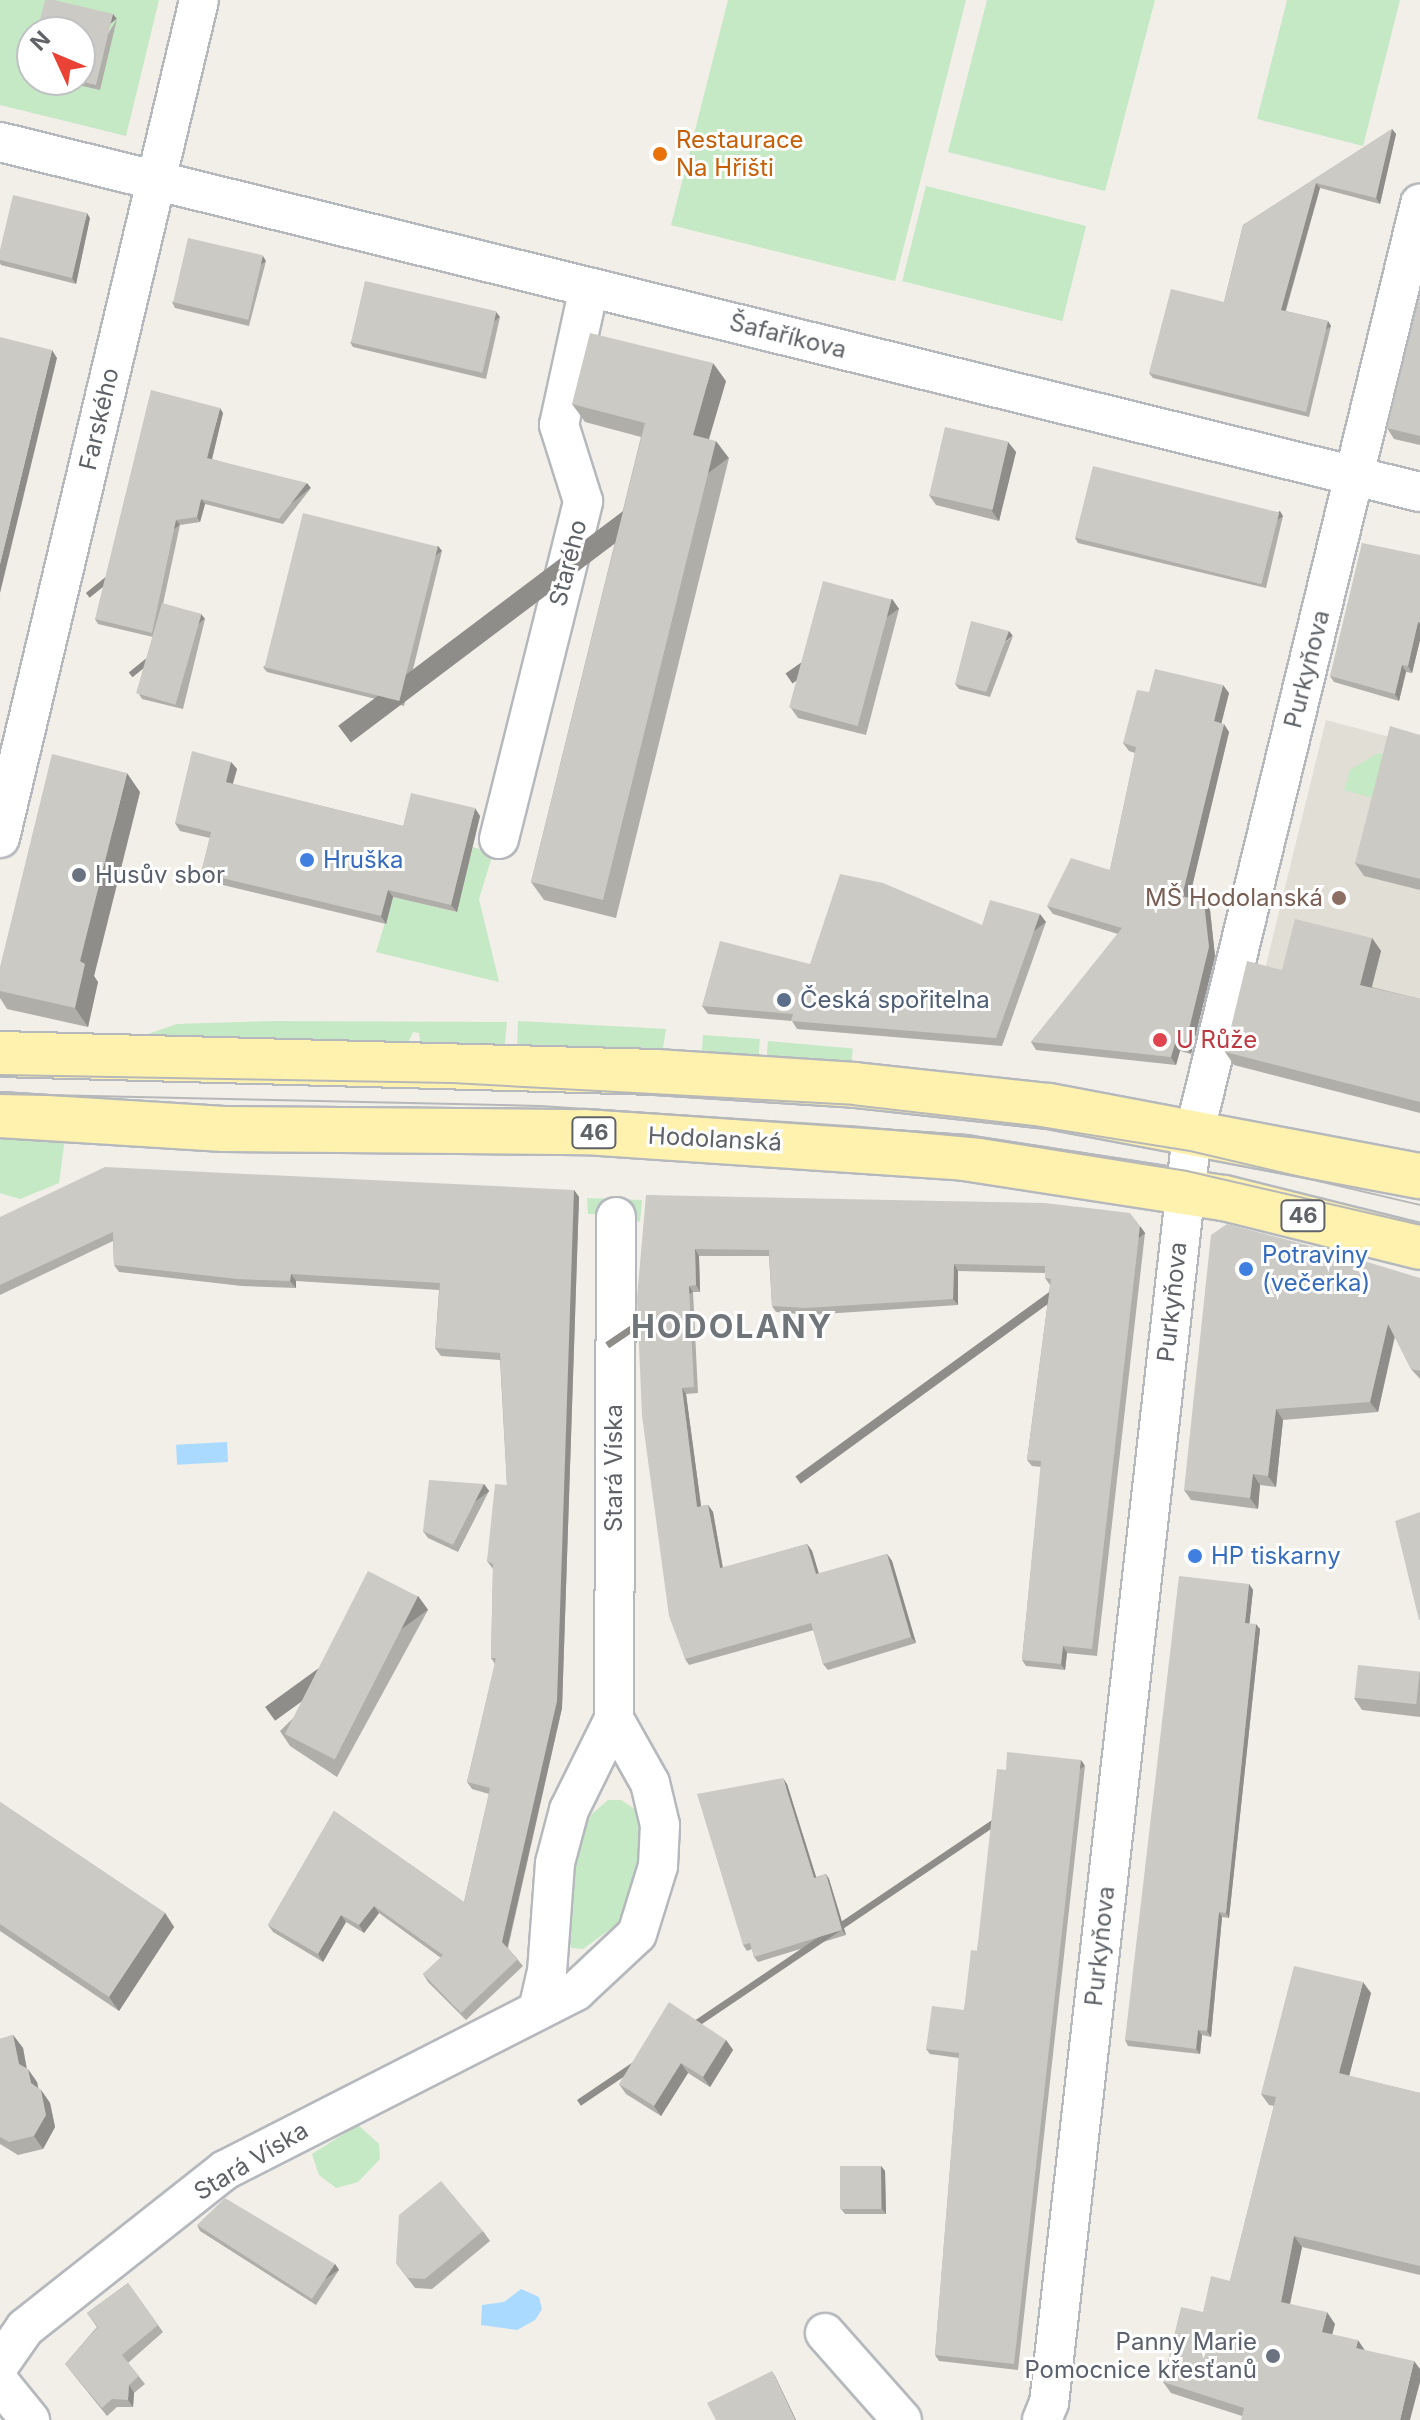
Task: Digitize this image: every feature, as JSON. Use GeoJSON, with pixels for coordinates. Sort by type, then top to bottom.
{"type":"FeatureCollection","features":[{"type":"Feature","properties":{"kind":"main road"},"geometry":{"type":"LineString","coordinates":[[0,1054],[656,1072],[1049,1106],[1195,1131],[1420,1176]]}},
{"type":"Feature","properties":{"kind":"main road","name":"Hodolanská"},"geometry":{"type":"LineString","coordinates":[[0,1115],[224,1129],[586,1132],[757,1141],[965,1158],[1224,1198],[1420,1247]]}},
{"type":"Feature","properties":{"kind":"street","name":"Farského"},"geometry":{"type":"LineString","coordinates":[[0,838],[199,0]]}},
{"type":"Feature","properties":{"kind":"street","name":"Šafaříkova"},"geometry":{"type":"LineString","coordinates":[[0,142],[1420,492]]}},
{"type":"Feature","properties":{"kind":"street","name":"Purkyňova"},"geometry":{"type":"LineString","coordinates":[[1045,2412],[1184,1194],[1195,1131],[1420,204]]}},
{"type":"Feature","properties":{"kind":"street","name":"Starého"},"geometry":{"type":"LineString","coordinates":[[499,839],[583,501],[559,425],[589,287]]}},
{"type":"Feature","properties":{"kind":"street","name":"Stará Víska"},"geometry":{"type":"LineString","coordinates":[[538,2010],[547,1972],[555,1863],[569,1810],[614,1719],[616,1217]]}},
{"type":"Feature","properties":{"kind":"street","name":"Stará Víska"},"geometry":{"type":"LineString","coordinates":[[0,2364],[13,2319],[225,2170],[538,2010],[608,1966],[637,1934],[658,1866],[656,1797],[614,1719]]}},
{"type":"Feature","properties":{"kind":"street"},"geometry":{"type":"LineString","coordinates":[[825,2333],[902,2420]]}},
{"type":"Feature","properties":{"kind":"street"},"geometry":{"type":"LineString","coordinates":[[0,2383],[30,2420]]}},
{"type":"Feature","properties":{"kind":"shaded area","name":"MŠ Hodolanská"},"geometry":{"type":"Polygon","coordinates":[[[1326,720],[1420,745],[1420,1111],[1241,1067],[1326,720]]]}},
{"type":"Feature","properties":{"kind":"green space"},"geometry":{"type":"Polygon","coordinates":[[[0,0],[159,0],[126,136],[0,105],[0,0]]]}},
{"type":"Feature","properties":{"kind":"green space"},"geometry":{"type":"Polygon","coordinates":[[[728,0],[966,0],[895,281],[671,225],[728,0]]]}},
{"type":"Feature","properties":{"kind":"green space"},"geometry":{"type":"Polygon","coordinates":[[[987,0],[1155,0],[1105,191],[948,152],[987,0]]]}},
{"type":"Feature","properties":{"kind":"green space"},"geometry":{"type":"Polygon","coordinates":[[[1287,0],[1400,0],[1363,146],[1257,119],[1287,0]]]}},
{"type":"Feature","properties":{"kind":"green space"},"geometry":{"type":"Polygon","coordinates":[[[926,186],[1086,226],[1062,321],[902,281],[926,186]]]}},
{"type":"Feature","properties":{"kind":"green space"},"geometry":{"type":"Polygon","coordinates":[[[1378,753],[1388,756],[1376,799],[1344,790],[1350,770],[1378,753]]]}},
{"type":"Feature","properties":{"kind":"green space"},"geometry":{"type":"Polygon","coordinates":[[[473,847],[493,853],[479,899],[499,982],[376,952],[393,897],[456,912],[473,847]]]}},
{"type":"Feature","properties":{"kind":"green space"},"geometry":{"type":"Polygon","coordinates":[[[274,1021],[507,1022],[504,1051],[421,1047],[419,1033],[413,1032],[406,1047],[128,1041],[177,1024],[274,1021]]]}},
{"type":"Feature","properties":{"kind":"green space"},"geometry":{"type":"Polygon","coordinates":[[[518,1021],[666,1029],[663,1048],[681,1050],[679,1061],[517,1051],[518,1021]]]}},
{"type":"Feature","properties":{"kind":"green space"},"geometry":{"type":"Polygon","coordinates":[[[703,1035],[760,1039],[758,1068],[701,1064],[703,1035]]]}},
{"type":"Feature","properties":{"kind":"green space"},"geometry":{"type":"Polygon","coordinates":[[[768,1041],[853,1048],[851,1072],[766,1065],[768,1041]]]}},
{"type":"Feature","properties":{"kind":"green space"},"geometry":{"type":"Polygon","coordinates":[[[0,1130],[66,1130],[59,1183],[20,1199],[0,1193],[0,1130]]]}},
{"type":"Feature","properties":{"kind":"green space"},"geometry":{"type":"Polygon","coordinates":[[[587,1198],[642,1200],[640,1222],[615,1214],[588,1214],[587,1198]]]}},
{"type":"Feature","properties":{"kind":"green space"},"geometry":{"type":"Polygon","coordinates":[[[608,1800],[621,1800],[645,1816],[646,1842],[629,1907],[616,1925],[583,1949],[571,1948],[565,1928],[573,1845],[592,1814],[608,1800]]]}},
{"type":"Feature","properties":{"kind":"green space"},"geometry":{"type":"Polygon","coordinates":[[[358,2125],[379,2144],[380,2159],[358,2182],[336,2188],[319,2175],[312,2154],[358,2125]]]}},
{"type":"Feature","properties":{"kind":"water"},"geometry":{"type":"Polygon","coordinates":[[[227,1442],[228,1462],[177,1465],[176,1445],[227,1442]]]}},
{"type":"Feature","properties":{"kind":"water"},"geometry":{"type":"Polygon","coordinates":[[[521,2289],[539,2297],[542,2309],[535,2320],[517,2330],[481,2325],[482,2305],[504,2302],[521,2289]]]}},
{"type":"Feature","properties":{"kind":"building"},"geometry":{"type":"Polygon","coordinates":[[[45,0],[113,14],[96,85],[96,16],[41,16],[45,0]]]}},
{"type":"Feature","properties":{"kind":"building"},"geometry":{"type":"Polygon","coordinates":[[[1392,129],[1376,198],[1316,183],[1281,310],[1328,321],[1306,412],[1149,373],[1171,289],[1224,302],[1243,225],[1392,129]]]}},
{"type":"Feature","properties":{"kind":"building"},"geometry":{"type":"Polygon","coordinates":[[[13,195],[87,213],[72,278],[0,260],[13,195]]]}},
{"type":"Feature","properties":{"kind":"building"},"geometry":{"type":"Polygon","coordinates":[[[188,238],[263,255],[248,320],[173,302],[188,238]]]}},
{"type":"Feature","properties":{"kind":"building"},"geometry":{"type":"Polygon","coordinates":[[[365,281],[497,311],[482,373],[351,342],[365,281]]]}},
{"type":"Feature","properties":{"kind":"building"},"geometry":{"type":"Polygon","coordinates":[[[1420,296],[1420,436],[1387,428],[1420,296]]]}},
{"type":"Feature","properties":{"kind":"building"},"geometry":{"type":"Polygon","coordinates":[[[590,333],[713,363],[693,435],[716,441],[603,900],[531,882],[645,423],[572,404],[590,333]]]}},
{"type":"Feature","properties":{"kind":"building"},"geometry":{"type":"Polygon","coordinates":[[[0,337],[52,350],[0,564],[0,337]]]}},
{"type":"Feature","properties":{"kind":"building"},"geometry":{"type":"Polygon","coordinates":[[[151,390],[220,408],[207,458],[307,483],[279,519],[201,499],[197,517],[176,520],[152,633],[95,619],[151,390]]]}},
{"type":"Feature","properties":{"kind":"building"},"geometry":{"type":"Polygon","coordinates":[[[945,427],[1008,442],[993,510],[929,495],[945,427]]]}},
{"type":"Feature","properties":{"kind":"building"},"geometry":{"type":"Polygon","coordinates":[[[1093,466],[1279,512],[1261,584],[1075,538],[1093,466]]]}},
{"type":"Feature","properties":{"kind":"building"},"geometry":{"type":"Polygon","coordinates":[[[303,513],[438,547],[399,701],[265,667],[303,513]]]}},
{"type":"Feature","properties":{"kind":"building"},"geometry":{"type":"Polygon","coordinates":[[[1362,543],[1420,555],[1420,622],[1408,666],[1402,665],[1395,694],[1330,676],[1362,543]]]}},
{"type":"Feature","properties":{"kind":"building"},"geometry":{"type":"Polygon","coordinates":[[[823,581],[892,599],[858,726],[789,708],[823,581]]]}},
{"type":"Feature","properties":{"kind":"building"},"geometry":{"type":"Polygon","coordinates":[[[162,603],[201,614],[176,705],[136,693],[162,603]]]}},
{"type":"Feature","properties":{"kind":"building"},"geometry":{"type":"Polygon","coordinates":[[[971,621],[1009,631],[986,692],[955,684],[971,621]]]}},
{"type":"Feature","properties":{"kind":"building"},"geometry":{"type":"Polygon","coordinates":[[[1155,669],[1223,685],[1214,721],[1224,724],[1182,896],[1204,902],[1209,947],[1185,1046],[1175,1043],[1171,1057],[1031,1042],[1122,928],[1047,906],[1071,858],[1110,870],[1136,747],[1123,743],[1137,690],[1149,692],[1155,669]]]}},
{"type":"Feature","properties":{"kind":"building"},"geometry":{"type":"Polygon","coordinates":[[[1390,726],[1420,735],[1420,879],[1355,863],[1390,726]]]}},
{"type":"Feature","properties":{"kind":"building","name":"Hruška"},"geometry":{"type":"Polygon","coordinates":[[[192,751],[231,762],[226,782],[403,826],[411,793],[475,808],[451,905],[388,890],[381,916],[201,873],[211,832],[175,823],[192,751]]]}},
{"type":"Feature","properties":{"kind":"building","name":"Husův sbor"},"geometry":{"type":"Polygon","coordinates":[[[52,754],[127,773],[80,961],[85,964],[75,1008],[0,991],[0,967],[52,754]]]}},
{"type":"Feature","properties":{"kind":"building"},"geometry":{"type":"Polygon","coordinates":[[[840,874],[883,883],[982,925],[990,900],[1040,914],[996,1038],[791,1021],[793,1014],[702,1006],[720,941],[810,964],[840,874]]]}},
{"type":"Feature","properties":{"kind":"building"},"geometry":{"type":"Polygon","coordinates":[[[1295,919],[1372,938],[1360,985],[1420,999],[1420,1102],[1225,1052],[1247,961],[1282,970],[1295,919]]]}},
{"type":"Feature","properties":{"kind":"building"},"geometry":{"type":"Polygon","coordinates":[[[105,1167],[574,1190],[557,1701],[502,1942],[518,1959],[461,2013],[423,1974],[443,1955],[374,1906],[359,1925],[341,1915],[318,1954],[268,1925],[334,1811],[464,1902],[490,1788],[467,1782],[496,1658],[491,1658],[493,1564],[487,1561],[495,1484],[507,1485],[500,1353],[435,1348],[440,1283],[291,1274],[290,1281],[237,1279],[114,1265],[113,1232],[0,1285],[0,1217],[105,1167]]]}},
{"type":"Feature","properties":{"kind":"building"},"geometry":{"type":"Polygon","coordinates":[[[646,1195],[1045,1203],[1130,1213],[1140,1226],[1092,1649],[1063,1646],[1061,1664],[1022,1660],[1041,1461],[1027,1460],[1051,1279],[1045,1278],[1045,1266],[954,1264],[953,1299],[805,1308],[772,1306],[769,1250],[695,1249],[696,1285],[689,1286],[694,1387],[682,1388],[697,1507],[708,1505],[720,1568],[807,1544],[816,1574],[887,1554],[911,1637],[823,1664],[811,1623],[685,1659],[669,1616],[642,1416],[637,1298],[646,1195]]]}},
{"type":"Feature","properties":{"kind":"building"},"geometry":{"type":"Polygon","coordinates":[[[1227,1224],[1420,1278],[1420,1371],[1411,1369],[1388,1324],[1370,1402],[1276,1409],[1268,1476],[1253,1474],[1250,1498],[1184,1490],[1211,1235],[1227,1224]]]}},
{"type":"Feature","properties":{"kind":"building"},"geometry":{"type":"Polygon","coordinates":[[[429,1480],[484,1484],[453,1545],[423,1531],[429,1480]]]}},
{"type":"Feature","properties":{"kind":"building"},"geometry":{"type":"Polygon","coordinates":[[[1420,1512],[1420,1620],[1419,1620],[1395,1521],[1420,1512]]]}},
{"type":"Feature","properties":{"kind":"building"},"geometry":{"type":"Polygon","coordinates":[[[368,1571],[418,1596],[335,1759],[285,1734],[368,1571]]]}},
{"type":"Feature","properties":{"kind":"building"},"geometry":{"type":"Polygon","coordinates":[[[1179,1576],[1249,1584],[1245,1623],[1256,1624],[1226,1913],[1219,1912],[1207,2031],[1198,2030],[1196,2049],[1125,2040],[1179,1576]]]}},
{"type":"Feature","properties":{"kind":"building"},"geometry":{"type":"Polygon","coordinates":[[[1358,1665],[1420,1671],[1416,1704],[1355,1698],[1358,1665]]]}},
{"type":"Feature","properties":{"kind":"building"},"geometry":{"type":"Polygon","coordinates":[[[1007,1752],[1081,1760],[1014,2364],[935,2355],[959,2053],[926,2049],[932,2006],[964,2010],[971,1950],[977,1951],[997,1769],[1006,1770],[1007,1752]]]}},
{"type":"Feature","properties":{"kind":"building"},"geometry":{"type":"Polygon","coordinates":[[[783,1778],[814,1878],[826,1874],[842,1930],[754,1957],[750,1943],[743,1945],[697,1794],[783,1778]]]}},
{"type":"Feature","properties":{"kind":"building"},"geometry":{"type":"Polygon","coordinates":[[[0,1802],[165,1913],[109,1997],[0,1924],[0,1802]]]}},
{"type":"Feature","properties":{"kind":"building"},"geometry":{"type":"Polygon","coordinates":[[[1294,1966],[1363,1982],[1339,2073],[1420,2093],[1420,2266],[1294,2236],[1281,2302],[1327,2312],[1322,2332],[1358,2340],[1356,2348],[1414,2361],[1400,2420],[1241,2420],[1244,2408],[1163,2382],[1181,2307],[1203,2312],[1211,2276],[1230,2281],[1276,2097],[1261,2094],[1294,1966]]]}},
{"type":"Feature","properties":{"kind":"building"},"geometry":{"type":"Polygon","coordinates":[[[669,2002],[726,2040],[703,2077],[681,2063],[654,2106],[619,2084],[669,2002]]]}},
{"type":"Feature","properties":{"kind":"building"},"geometry":{"type":"Polygon","coordinates":[[[13,2035],[19,2064],[28,2069],[31,2083],[41,2090],[46,2115],[34,2136],[9,2142],[0,2137],[0,2039],[13,2035]]]}},
{"type":"Feature","properties":{"kind":"building"},"geometry":{"type":"Polygon","coordinates":[[[840,2166],[881,2166],[881,2209],[840,2209],[840,2166]]]}},
{"type":"Feature","properties":{"kind":"building"},"geometry":{"type":"Polygon","coordinates":[[[441,2181],[483,2231],[425,2279],[408,2278],[396,2263],[399,2215],[441,2181]]]}},
{"type":"Feature","properties":{"kind":"building"},"geometry":{"type":"Polygon","coordinates":[[[225,2198],[335,2264],[312,2299],[197,2225],[225,2198]]]}},
{"type":"Feature","properties":{"kind":"building"},"geometry":{"type":"Polygon","coordinates":[[[128,2283],[158,2325],[122,2355],[139,2376],[129,2385],[128,2400],[112,2399],[102,2408],[65,2364],[98,2327],[87,2313],[128,2283]]]}},
{"type":"Feature","properties":{"kind":"building"},"geometry":{"type":"Polygon","coordinates":[[[772,2371],[795,2420],[716,2420],[707,2403],[772,2371]]]}},
{"type":"Feature","properties":{"kind":"tram line"},"geometry":{"type":"LineString","coordinates":[[0,1075],[452,1083],[852,1105],[1034,1126],[1190,1151],[1420,1205]]}},
{"type":"Feature","properties":{"kind":"tram line"},"geometry":{"type":"LineString","coordinates":[[0,1094],[540,1106],[851,1126],[981,1138],[1187,1171],[1420,1225]]}},
{"type":"Feature","properties":{"kind":"place","name":"Restaurace Na Hřišti"},"geometry":{"type":"Point","coordinates":[660,154]}},
{"type":"Feature","properties":{"kind":"place","name":"Hruška"},"geometry":{"type":"Point","coordinates":[307,860]}},
{"type":"Feature","properties":{"kind":"place","name":"Husův sbor"},"geometry":{"type":"Point","coordinates":[79,875]}},
{"type":"Feature","properties":{"kind":"place","name":"MŠ Hodolanská"},"geometry":{"type":"Point","coordinates":[1339,898]}},
{"type":"Feature","properties":{"kind":"place","name":"Česká spořitelna"},"geometry":{"type":"Point","coordinates":[784,1000]}},
{"type":"Feature","properties":{"kind":"place","name":"U Růže"},"geometry":{"type":"Point","coordinates":[1160,1040]}},
{"type":"Feature","properties":{"kind":"place","name":"Potraviny (večerka)"},"geometry":{"type":"Point","coordinates":[1246,1269]}},
{"type":"Feature","properties":{"kind":"place","name":"HP tiskarny"},"geometry":{"type":"Point","coordinates":[1195,1556]}},
{"type":"Feature","properties":{"kind":"place","name":"Panny Marie Pomocnice křesťanů"},"geometry":{"type":"Point","coordinates":[1273,2356]}},
{"type":"Feature","properties":{"kind":"district","name":"HODOLANY"},"geometry":{"type":"Point","coordinates":[732,1327]}}]}
